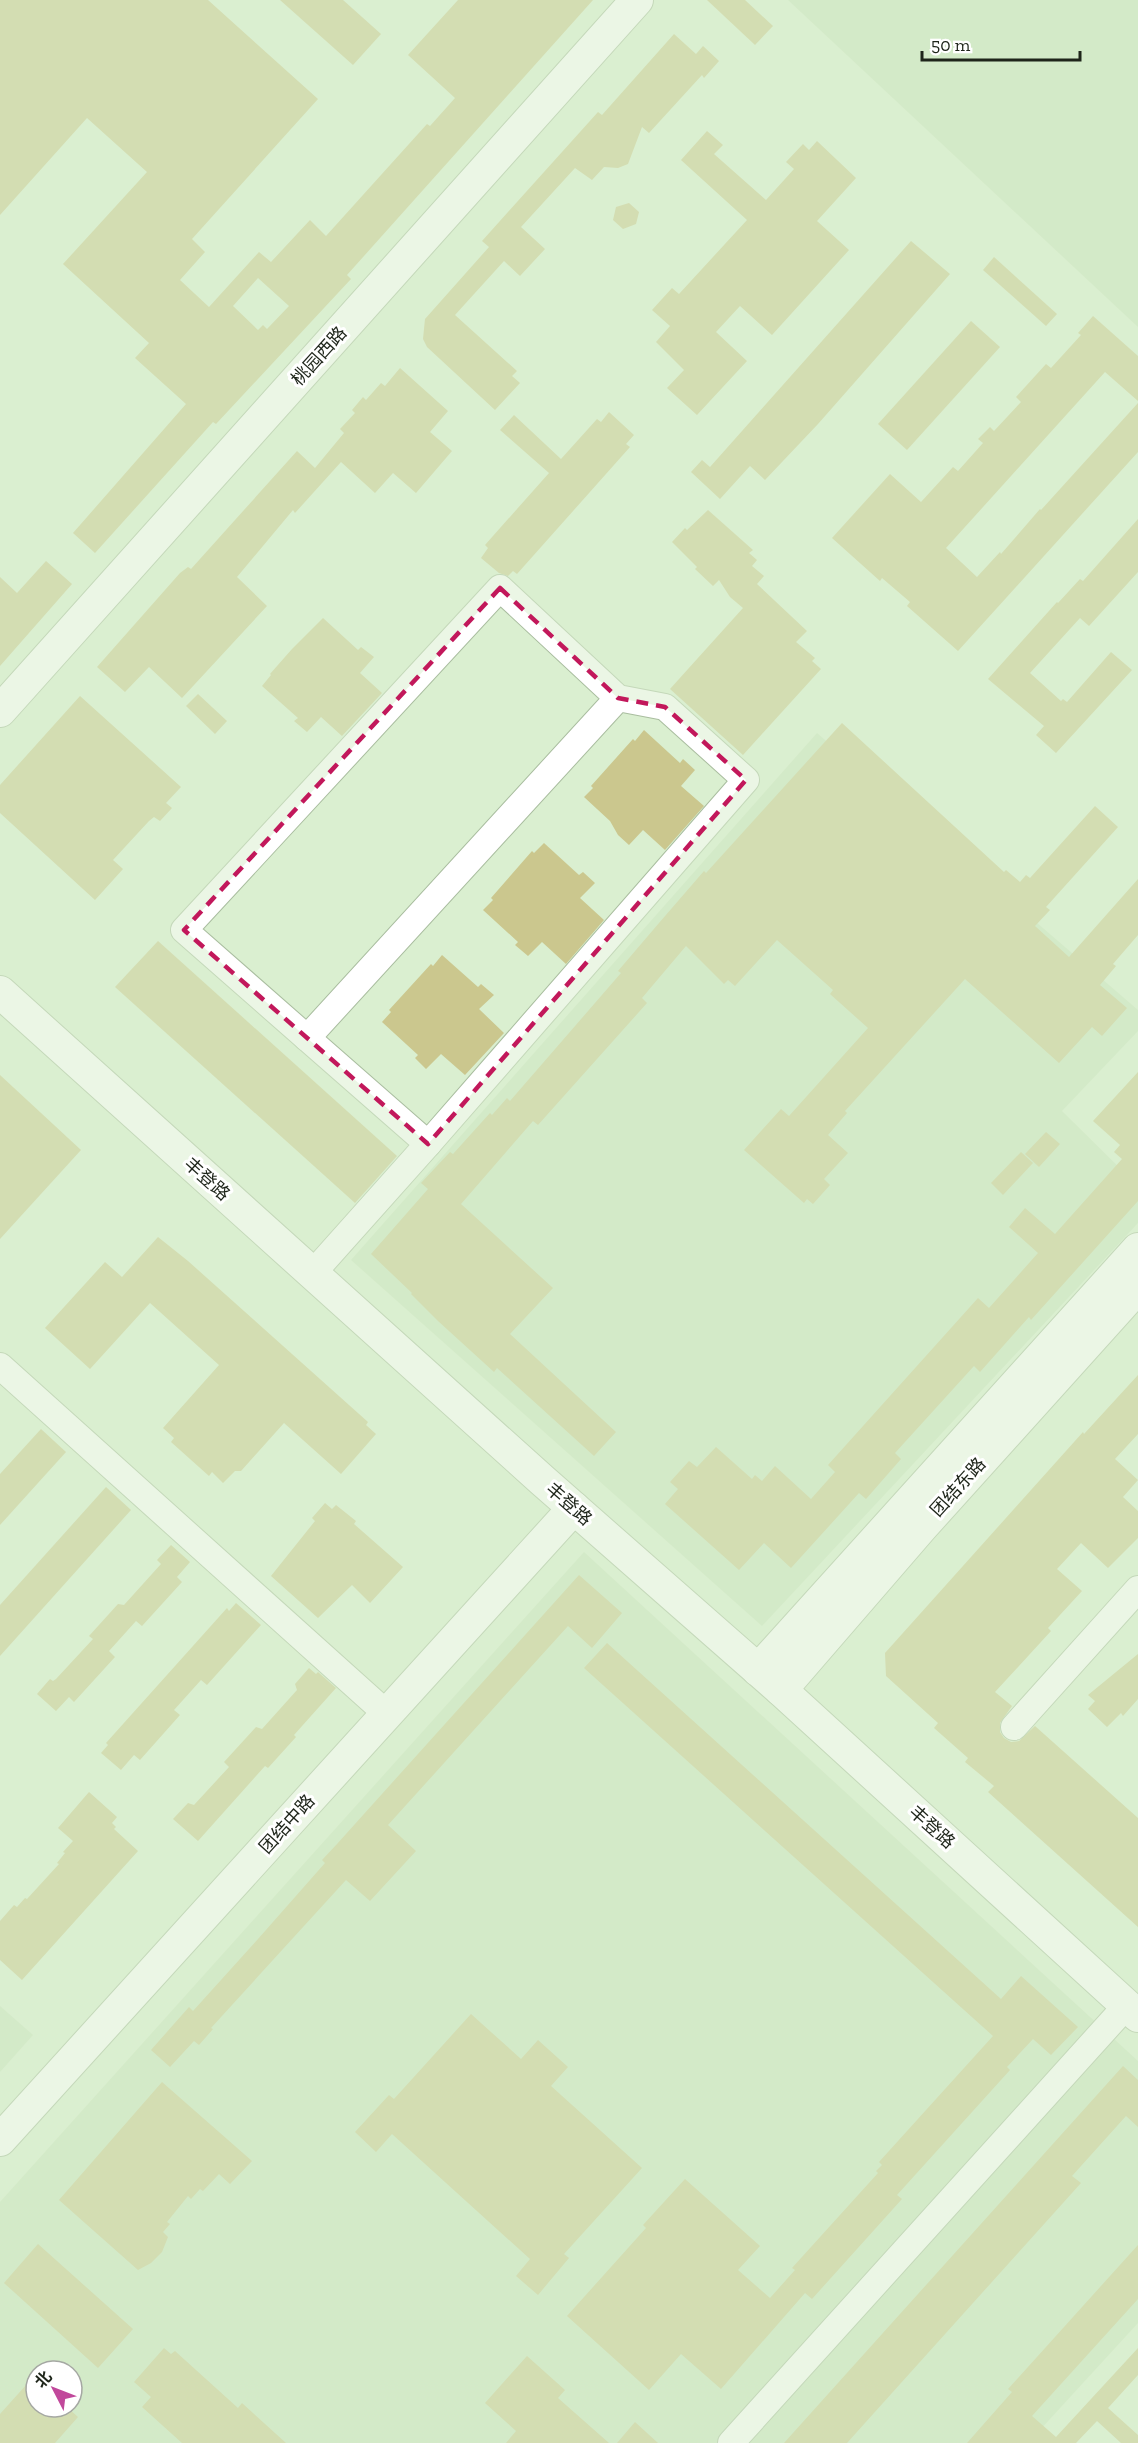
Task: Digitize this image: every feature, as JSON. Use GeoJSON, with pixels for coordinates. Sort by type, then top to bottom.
{"type":"FeatureCollection","features":[{"type":"Feature","properties":{"kind":"street","name":"桃园西路"},"geometry":{"type":"LineString","coordinates":[[0,711],[637,0]]}},
{"type":"Feature","properties":{"kind":"street"},"geometry":{"type":"LineString","coordinates":[[312,1274],[428,1144],[746,780],[665,707],[618,698],[500,588],[184,930],[428,1144]]}},
{"type":"Feature","properties":{"kind":"street"},"geometry":{"type":"LineString","coordinates":[[307,1038],[618,698]]}},
{"type":"Feature","properties":{"kind":"street","name":"丰登路"},"geometry":{"type":"LineString","coordinates":[[0,992],[312,1274],[781,1690],[1132,2010]]}},
{"type":"Feature","properties":{"kind":"street"},"geometry":{"type":"LineString","coordinates":[[758,1670],[1138,1249]]}},
{"type":"Feature","properties":{"kind":"street","name":"团结东路"},"geometry":{"type":"LineString","coordinates":[[781,1690],[921,1528],[1138,1287]]}},
{"type":"Feature","properties":{"kind":"street"},"geometry":{"type":"LineString","coordinates":[[0,1366],[387,1714]]}},
{"type":"Feature","properties":{"kind":"street","name":"团结中路"},"geometry":{"type":"LineString","coordinates":[[0,2140],[574,1508]]}},
{"type":"Feature","properties":{"kind":"street"},"geometry":{"type":"LineString","coordinates":[[1014,1727],[1138,1590]]}},
{"type":"Feature","properties":{"kind":"street"},"geometry":{"type":"LineString","coordinates":[[731,2443],[1132,2010]]}},
{"type":"Feature","properties":{"kind":"highlighted area"},"geometry":{"type":"Polygon","coordinates":[[[500,588],[618,698],[665,707],[746,780],[428,1144],[184,930],[500,588]]]}},
{"type":"Feature","properties":{"kind":"shaded area"},"geometry":{"type":"Polygon","coordinates":[[[788,0],[1138,0],[1138,327],[788,0]]]}},
{"type":"Feature","properties":{"kind":"shaded area"},"geometry":{"type":"Polygon","coordinates":[[[817,733],[1138,1010],[1138,1031],[1062,1111],[1138,1186],[1138,1223],[762,1626],[351,1260],[817,733]]]}},
{"type":"Feature","properties":{"kind":"shaded area"},"geometry":{"type":"Polygon","coordinates":[[[584,1552],[1138,2061],[1138,2323],[1028,2443],[0,2443],[0,2202],[584,1552]]]}},
{"type":"Feature","properties":{"kind":"shaded area"},"geometry":{"type":"Polygon","coordinates":[[[0,2006],[33,2035],[0,2072],[0,2006]]]}},
{"type":"Feature","properties":{"kind":"building"},"geometry":{"type":"Polygon","coordinates":[[[0,0],[208,0],[318,99],[192,239],[205,252],[180,280],[209,307],[259,252],[271,262],[310,220],[326,236],[427,124],[430,126],[455,98],[408,55],[458,0],[593,0],[347,275],[351,279],[216,424],[213,422],[95,553],[73,533],[186,404],[135,358],[149,343],[63,264],[147,172],[87,118],[0,215],[0,0]],[[258,278],[233,306],[258,330],[263,325],[267,329],[289,306],[258,278]]]}},
{"type":"Feature","properties":{"kind":"building"},"geometry":{"type":"Polygon","coordinates":[[[280,0],[343,0],[381,34],[353,65],[280,0]]]}},
{"type":"Feature","properties":{"kind":"building"},"geometry":{"type":"Polygon","coordinates":[[[707,0],[745,0],[773,26],[755,45],[707,0]]]}},
{"type":"Feature","properties":{"kind":"building"},"geometry":{"type":"Polygon","coordinates":[[[674,34],[696,54],[703,46],[719,61],[704,78],[702,75],[649,133],[642,127],[628,164],[618,168],[604,167],[592,180],[575,168],[521,227],[545,249],[520,276],[504,261],[455,315],[517,371],[512,376],[520,383],[495,410],[427,347],[423,339],[425,319],[489,247],[482,241],[598,112],[602,115],[674,34]]]}},
{"type":"Feature","properties":{"kind":"building"},"geometry":{"type":"Polygon","coordinates":[[[707,131],[723,145],[714,154],[766,200],[794,169],[786,162],[803,144],[809,150],[817,141],[856,178],[817,221],[849,250],[772,335],[740,306],[716,332],[747,361],[697,415],[667,388],[684,370],[656,342],[670,326],[652,310],[672,288],[679,294],[747,220],[681,160],[707,131]]]}},
{"type":"Feature","properties":{"kind":"building"},"geometry":{"type":"Polygon","coordinates":[[[629,203],[639,212],[636,224],[623,229],[613,220],[616,207],[629,203]]]}},
{"type":"Feature","properties":{"kind":"building"},"geometry":{"type":"Polygon","coordinates":[[[911,241],[950,274],[818,424],[765,480],[750,466],[720,499],[691,472],[702,460],[710,467],[911,241]]]}},
{"type":"Feature","properties":{"kind":"building"},"geometry":{"type":"Polygon","coordinates":[[[994,257],[1057,314],[1046,326],[983,270],[994,257]]]}},
{"type":"Feature","properties":{"kind":"building"},"geometry":{"type":"Polygon","coordinates":[[[1093,316],[1138,356],[1138,401],[1105,372],[946,548],[977,577],[1000,552],[1001,554],[1138,403],[1138,452],[958,651],[907,606],[910,602],[882,578],[880,581],[832,538],[890,474],[921,502],[953,467],[958,471],[983,443],[978,439],[990,427],[994,431],[1021,402],[1016,397],[1046,364],[1051,368],[1081,335],[1078,333],[1093,316]]]}},
{"type":"Feature","properties":{"kind":"building"},"geometry":{"type":"Polygon","coordinates":[[[971,321],[1000,347],[907,450],[878,424],[971,321]]]}},
{"type":"Feature","properties":{"kind":"building"},"geometry":{"type":"Polygon","coordinates":[[[400,368],[448,411],[430,432],[452,451],[416,493],[393,473],[375,493],[341,462],[295,513],[293,510],[237,577],[267,606],[182,698],[149,667],[125,692],[97,667],[180,573],[188,567],[191,569],[297,451],[315,468],[344,433],[340,429],[355,413],[352,410],[363,397],[366,400],[381,383],[385,386],[400,368]]]}},
{"type":"Feature","properties":{"kind":"building"},"geometry":{"type":"Polygon","coordinates":[[[609,412],[634,435],[626,444],[630,447],[517,574],[513,571],[508,576],[499,573],[481,558],[488,548],[485,545],[549,473],[500,430],[514,415],[561,459],[597,419],[601,422],[609,412]]]}},
{"type":"Feature","properties":{"kind":"building"},"geometry":{"type":"Polygon","coordinates":[[[708,510],[753,550],[749,553],[757,560],[752,566],[764,576],[757,584],[807,631],[796,642],[815,658],[812,661],[821,669],[743,755],[670,689],[743,608],[730,597],[719,580],[713,586],[672,542],[685,528],[687,530],[708,510]]]}},
{"type":"Feature","properties":{"kind":"building"},"geometry":{"type":"Polygon","coordinates":[[[1138,519],[1138,572],[1089,626],[1080,618],[1030,673],[1061,701],[1063,699],[1067,702],[1111,652],[1132,670],[1056,753],[1036,735],[1044,726],[988,679],[1057,602],[1080,579],[1083,581],[1138,519]]]}},
{"type":"Feature","properties":{"kind":"building"},"geometry":{"type":"Polygon","coordinates":[[[46,561],[72,584],[0,666],[0,577],[17,593],[46,561]]]}},
{"type":"Feature","properties":{"kind":"building"},"geometry":{"type":"Polygon","coordinates":[[[323,618],[358,650],[361,647],[374,657],[360,673],[382,693],[342,736],[321,717],[307,732],[294,721],[298,718],[262,686],[292,649],[323,618]]]}},
{"type":"Feature","properties":{"kind":"building"},"geometry":{"type":"Polygon","coordinates":[[[198,694],[227,721],[215,734],[186,706],[198,694]]]}},
{"type":"Feature","properties":{"kind":"building"},"geometry":{"type":"Polygon","coordinates":[[[80,696],[181,787],[166,803],[172,808],[160,821],[154,817],[149,821],[113,860],[123,869],[95,900],[0,813],[0,785],[80,696]]]}},
{"type":"Feature","properties":{"kind":"building"},"geometry":{"type":"Polygon","coordinates":[[[842,723],[1004,872],[1006,870],[1020,882],[1026,875],[1030,878],[1095,806],[1118,827],[1046,907],[1050,910],[1035,926],[1069,957],[1138,879],[1138,935],[1113,964],[1116,966],[1100,985],[1127,1008],[1102,1036],[1092,1027],[1059,1063],[965,979],[845,1111],[847,1113],[828,1135],[848,1153],[824,1179],[830,1185],[813,1204],[807,1199],[804,1203],[744,1150],[781,1109],[789,1116],[868,1028],[830,994],[833,990],[777,940],[735,986],[728,980],[724,984],[686,946],[642,998],[647,1003],[538,1125],[533,1121],[461,1204],[553,1288],[510,1334],[616,1432],[594,1456],[497,1368],[494,1372],[438,1321],[371,1254],[428,1189],[421,1183],[450,1152],[453,1154],[490,1113],[492,1115],[507,1098],[510,1101],[621,973],[618,971],[704,871],[706,873],[842,723]]]}},
{"type":"Feature","properties":{"kind":"building"},"geometry":{"type":"Polygon","coordinates":[[[644,730],[680,763],[683,759],[695,770],[681,786],[704,806],[665,850],[643,830],[629,845],[618,835],[610,821],[584,797],[633,739],[635,741],[644,730]]]}},
{"type":"Feature","properties":{"kind":"building"},"geometry":{"type":"Polygon","coordinates":[[[544,843],[579,875],[583,872],[595,883],[580,898],[604,920],[566,964],[542,942],[528,956],[515,945],[518,942],[483,910],[532,851],[534,853],[544,843]]]}},
{"type":"Feature","properties":{"kind":"building"},"geometry":{"type":"Polygon","coordinates":[[[158,941],[397,1156],[355,1203],[115,987],[158,941]]]}},
{"type":"Feature","properties":{"kind":"building"},"geometry":{"type":"Polygon","coordinates":[[[442,955],[478,987],[481,984],[494,995],[479,1009],[504,1033],[465,1075],[441,1054],[426,1069],[415,1058],[418,1055],[382,1022],[391,1012],[389,1010],[442,955]]]}},
{"type":"Feature","properties":{"kind":"building"},"geometry":{"type":"Polygon","coordinates":[[[1138,1072],[1138,1201],[1031,1320],[1029,1317],[980,1372],[974,1366],[895,1453],[901,1459],[866,1499],[859,1493],[791,1568],[764,1543],[739,1570],[665,1504],[678,1489],[670,1482],[689,1461],[697,1467],[716,1447],[752,1479],[755,1475],[762,1481],[775,1466],[811,1499],[835,1472],[828,1465],[978,1298],[989,1308],[1038,1253],[1009,1227],[1025,1208],[1055,1234],[1122,1159],[1114,1152],[1120,1145],[1093,1121],[1138,1072]]]}},
{"type":"Feature","properties":{"kind":"building"},"geometry":{"type":"Polygon","coordinates":[[[0,1075],[81,1150],[0,1239],[0,1075]]]}},
{"type":"Feature","properties":{"kind":"building"},"geometry":{"type":"Polygon","coordinates":[[[1046,1132],[1060,1144],[1039,1167],[1025,1154],[1046,1132]]]}},
{"type":"Feature","properties":{"kind":"building"},"geometry":{"type":"Polygon","coordinates":[[[1021,1152],[1033,1163],[1003,1195],[991,1183],[1021,1152]]]}},
{"type":"Feature","properties":{"kind":"building"},"geometry":{"type":"Polygon","coordinates":[[[158,1237],[188,1261],[368,1422],[366,1425],[376,1434],[341,1474],[284,1423],[241,1471],[235,1471],[223,1483],[212,1472],[209,1476],[171,1442],[174,1438],[163,1428],[219,1365],[150,1303],[90,1369],[45,1328],[105,1262],[122,1277],[158,1237]]]}},
{"type":"Feature","properties":{"kind":"building"},"geometry":{"type":"Polygon","coordinates":[[[1138,1375],[1138,1434],[1115,1459],[1138,1480],[1123,1497],[1138,1511],[1138,1538],[1108,1568],[1081,1543],[1057,1569],[1082,1591],[1048,1628],[1051,1631],[995,1692],[1012,1706],[1000,1723],[1000,1732],[1004,1738],[1011,1742],[1019,1741],[1035,1726],[1138,1818],[1138,1927],[988,1792],[994,1786],[965,1762],[968,1758],[934,1728],[938,1723],[886,1676],[885,1653],[1083,1432],[1084,1434],[1138,1375]]]}},
{"type":"Feature","properties":{"kind":"building"},"geometry":{"type":"Polygon","coordinates":[[[41,1429],[66,1452],[0,1525],[0,1474],[41,1429]]]}},
{"type":"Feature","properties":{"kind":"building"},"geometry":{"type":"Polygon","coordinates":[[[106,1487],[131,1510],[0,1656],[0,1605],[106,1487]]]}},
{"type":"Feature","properties":{"kind":"building"},"geometry":{"type":"Polygon","coordinates":[[[325,1503],[332,1509],[336,1505],[356,1521],[354,1524],[403,1567],[370,1603],[352,1585],[318,1618],[271,1576],[315,1521],[312,1518],[325,1503]]]}},
{"type":"Feature","properties":{"kind":"building"},"geometry":{"type":"Polygon","coordinates":[[[171,1545],[190,1562],[177,1577],[182,1582],[142,1626],[136,1621],[109,1651],[115,1657],[74,1702],[69,1697],[56,1711],[37,1694],[50,1679],[53,1681],[56,1679],[93,1639],[89,1636],[118,1604],[124,1605],[161,1564],[157,1560],[171,1545]]]}},
{"type":"Feature","properties":{"kind":"building"},"geometry":{"type":"Polygon","coordinates":[[[579,1575],[622,1613],[592,1648],[568,1626],[388,1825],[416,1851],[370,1901],[346,1880],[211,2028],[213,2029],[199,2045],[194,2041],[170,2067],[151,2050],[189,2007],[193,2011],[258,1939],[325,1863],[322,1860],[579,1575]]]}},
{"type":"Feature","properties":{"kind":"building"},"geometry":{"type":"Polygon","coordinates":[[[236,1603],[261,1625],[207,1685],[201,1680],[174,1710],[180,1715],[140,1760],[134,1755],[121,1770],[101,1753],[108,1745],[106,1743],[227,1608],[229,1611],[236,1603]]]}},
{"type":"Feature","properties":{"kind":"building"},"geometry":{"type":"Polygon","coordinates":[[[607,1643],[1001,1999],[1021,1976],[1078,2027],[1051,2055],[1033,2039],[1007,2067],[1010,2070],[897,2195],[902,2199],[812,2299],[805,2293],[721,2389],[681,2354],[649,2390],[567,2316],[646,2228],[643,2225],[685,2179],[760,2246],[738,2270],[770,2298],[795,2270],[792,2268],[878,2173],[876,2171],[882,2165],[879,2162],[993,2036],[584,1668],[607,1643]]]}},
{"type":"Feature","properties":{"kind":"building"},"geometry":{"type":"Polygon","coordinates":[[[1138,1654],[1138,1699],[1123,1716],[1121,1713],[1107,1727],[1088,1709],[1095,1701],[1088,1695],[1138,1654]]]}},
{"type":"Feature","properties":{"kind":"building"},"geometry":{"type":"Polygon","coordinates":[[[309,1668],[316,1674],[318,1672],[336,1688],[294,1735],[296,1737],[268,1768],[265,1766],[198,1841],[173,1819],[188,1803],[194,1805],[229,1767],[224,1762],[256,1727],[262,1729],[297,1690],[295,1684],[309,1668]]]}},
{"type":"Feature","properties":{"kind":"building"},"geometry":{"type":"Polygon","coordinates":[[[89,1792],[117,1817],[112,1823],[116,1827],[114,1829],[138,1851],[22,1980],[0,1960],[0,1921],[14,1905],[17,1907],[25,1898],[27,1899],[59,1864],[57,1863],[65,1853],[63,1852],[73,1841],[58,1828],[89,1792]]]}},
{"type":"Feature","properties":{"kind":"building"},"geometry":{"type":"Polygon","coordinates":[[[471,2014],[521,2059],[538,2040],[568,2067],[551,2086],[642,2168],[564,2254],[569,2258],[538,2295],[516,2276],[530,2259],[392,2134],[376,2152],[355,2132],[389,2095],[394,2099],[471,2014]]]}},
{"type":"Feature","properties":{"kind":"building"},"geometry":{"type":"Polygon","coordinates":[[[1123,2066],[1138,2080],[1138,2127],[1126,2116],[1072,2176],[1081,2183],[847,2443],[784,2443],[1123,2066]]]}},
{"type":"Feature","properties":{"kind":"building"},"geometry":{"type":"Polygon","coordinates":[[[162,2082],[252,2161],[230,2184],[219,2174],[203,2191],[200,2189],[191,2199],[188,2196],[167,2222],[170,2224],[163,2232],[168,2237],[162,2252],[151,2263],[138,2270],[59,2200],[162,2082]]]}},
{"type":"Feature","properties":{"kind":"building"},"geometry":{"type":"Polygon","coordinates":[[[38,2244],[133,2329],[98,2368],[4,2283],[38,2244]]]}},
{"type":"Feature","properties":{"kind":"building"},"geometry":{"type":"Polygon","coordinates":[[[1138,2245],[1138,2299],[1032,2416],[1056,2437],[1138,2348],[1138,2375],[1108,2408],[1138,2435],[1138,2443],[1121,2443],[1097,2421],[1076,2443],[967,2443],[1012,2392],[1008,2389],[1138,2245]]]}},
{"type":"Feature","properties":{"kind":"building"},"geometry":{"type":"Polygon","coordinates":[[[164,2348],[171,2354],[175,2351],[238,2408],[242,2403],[286,2443],[182,2443],[142,2407],[151,2397],[134,2382],[164,2348]]]}},
{"type":"Feature","properties":{"kind":"building"},"geometry":{"type":"Polygon","coordinates":[[[527,2356],[565,2390],[558,2398],[609,2443],[506,2443],[516,2431],[485,2403],[527,2356]]]}},
{"type":"Feature","properties":{"kind":"building"},"geometry":{"type":"Polygon","coordinates":[[[24,2387],[24,2419],[76,2419],[55,2443],[0,2443],[0,2414],[24,2387]]]}},
{"type":"Feature","properties":{"kind":"building"},"geometry":{"type":"Polygon","coordinates":[[[635,2422],[658,2443],[617,2443],[635,2422]]]}}]}
